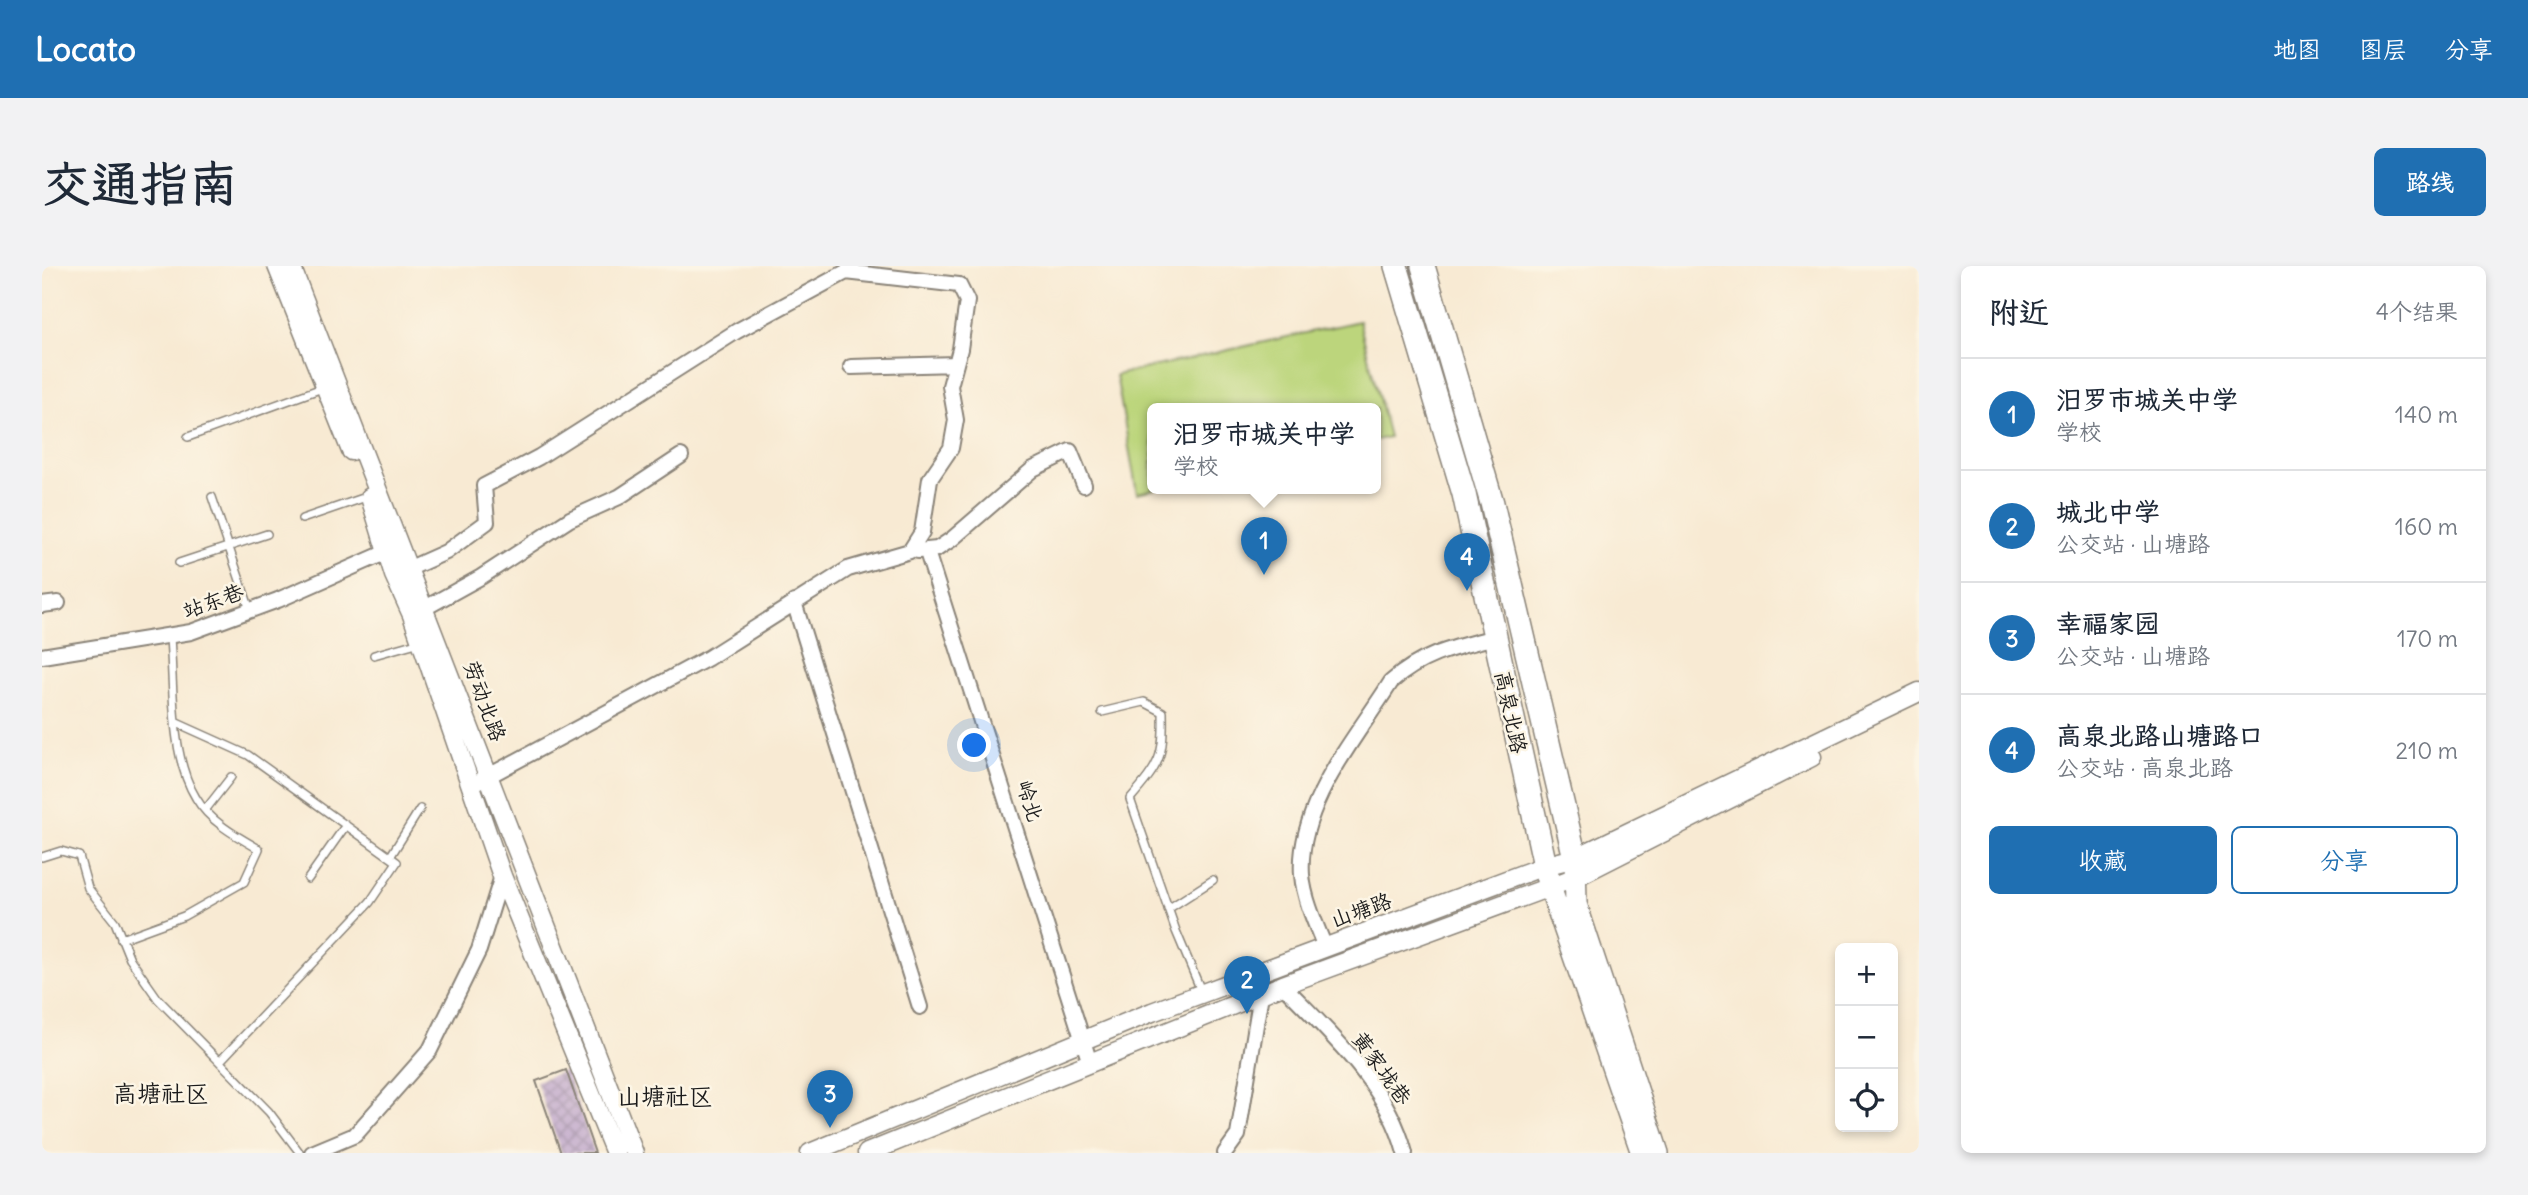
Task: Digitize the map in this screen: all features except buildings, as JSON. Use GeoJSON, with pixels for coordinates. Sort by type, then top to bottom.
{"type":"FeatureCollection","features":[{"type":"Feature","properties":{"kind":"main road","name":"高泉北路"},"geometry":{"type":"LineString","coordinates":[[1396,266],[1464,494],[1547,875],[1642,1153]]}},
{"type":"Feature","properties":{"kind":"main road","name":"高泉北路"},"geometry":{"type":"LineString","coordinates":[[1423,266],[1492,503],[1574,868],[1576,904],[1658,1153]]}},
{"type":"Feature","properties":{"kind":"street","name":"劳动北路"},"geometry":{"type":"LineString","coordinates":[[277,266],[370,496],[389,551],[402,571]]}},
{"type":"Feature","properties":{"kind":"street","name":"劳动北路"},"geometry":{"type":"LineString","coordinates":[[291,266],[402,571],[489,776],[634,1153]]}},
{"type":"Feature","properties":{"kind":"street"},"geometry":{"type":"LineString","coordinates":[[402,571],[446,552],[487,522],[484,486],[539,457],[737,331],[846,272],[959,285],[967,300],[950,386],[956,421],[951,448],[930,479],[922,532],[910,551]]}},
{"type":"Feature","properties":{"kind":"street"},"geometry":{"type":"LineString","coordinates":[[851,368],[956,364]]}},
{"type":"Feature","properties":{"kind":"street"},"geometry":{"type":"LineString","coordinates":[[470,786],[708,658],[848,569],[910,551],[928,552],[960,533],[1033,469],[1070,451],[1084,485]]}},
{"type":"Feature","properties":{"kind":"street"},"geometry":{"type":"LineString","coordinates":[[419,612],[481,578],[570,519],[619,497],[681,456]]}},
{"type":"Feature","properties":{"kind":"street","name":"站东巷"},"geometry":{"type":"LineString","coordinates":[[42,656],[170,638],[250,610],[389,551]]}},
{"type":"Feature","properties":{"kind":"street","name":"岭北"},"geometry":{"type":"LineString","coordinates":[[928,552],[1090,1063]]}},
{"type":"Feature","properties":{"kind":"street"},"geometry":{"type":"LineString","coordinates":[[794,602],[920,1007]]}},
{"type":"Feature","properties":{"kind":"street"},"geometry":{"type":"LineString","coordinates":[[42,605],[58,603]]}},
{"type":"Feature","properties":{"kind":"street","name":"劳动北路"},"geometry":{"type":"LineString","coordinates":[[419,612],[421,642],[502,876],[615,1153]]}},
{"type":"Feature","properties":{"kind":"street"},"geometry":{"type":"LineString","coordinates":[[1325,947],[1302,877],[1302,865],[1303,841],[1326,785],[1391,682],[1436,652],[1494,637]]}},
{"type":"Feature","properties":{"kind":"street","name":"山塘路"},"geometry":{"type":"LineString","coordinates":[[1574,868],[1919,692]]}},
{"type":"Feature","properties":{"kind":"street","name":"山塘路"},"geometry":{"type":"LineString","coordinates":[[810,1153],[1084,1039],[1325,947],[1574,868],[1919,703]]}},
{"type":"Feature","properties":{"kind":"street","name":"山塘路"},"geometry":{"type":"LineString","coordinates":[[867,1153],[1547,875]]}},
{"type":"Feature","properties":{"kind":"street"},"geometry":{"type":"LineString","coordinates":[[312,1153],[355,1135],[430,1050],[480,950],[502,876]]}},
{"type":"Feature","properties":{"kind":"street","name":"黄家垅巷"},"geometry":{"type":"LineString","coordinates":[[1283,985],[1356,1060],[1398,1126],[1405,1153]]}},
{"type":"Feature","properties":{"kind":"street"},"geometry":{"type":"LineString","coordinates":[[1225,1153],[1238,1135],[1261,993]]}},
{"type":"Feature","properties":{"kind":"lane"},"geometry":{"type":"LineString","coordinates":[[188,438],[325,387]]}},
{"type":"Feature","properties":{"kind":"lane"},"geometry":{"type":"LineString","coordinates":[[302,519],[370,496]]}},
{"type":"Feature","properties":{"kind":"lane"},"geometry":{"type":"LineString","coordinates":[[212,497],[250,610]]}},
{"type":"Feature","properties":{"kind":"lane"},"geometry":{"type":"LineString","coordinates":[[179,564],[267,534]]}},
{"type":"Feature","properties":{"kind":"lane"},"geometry":{"type":"LineString","coordinates":[[121,939],[184,916],[244,882],[259,849],[227,830],[196,799],[177,751],[170,638]]}},
{"type":"Feature","properties":{"kind":"lane"},"geometry":{"type":"LineString","coordinates":[[374,656],[421,642]]}},
{"type":"Feature","properties":{"kind":"lane"},"geometry":{"type":"LineString","coordinates":[[1102,712],[1144,702],[1163,712],[1164,750],[1153,772],[1130,799],[1168,909],[1202,993]]}},
{"type":"Feature","properties":{"kind":"lane"},"geometry":{"type":"LineString","coordinates":[[177,723],[248,755],[397,862],[370,902],[221,1060]]}},
{"type":"Feature","properties":{"kind":"lane"},"geometry":{"type":"LineString","coordinates":[[205,809],[231,777]]}},
{"type":"Feature","properties":{"kind":"lane"},"geometry":{"type":"LineString","coordinates":[[390,857],[420,809]]}},
{"type":"Feature","properties":{"kind":"lane"},"geometry":{"type":"LineString","coordinates":[[308,879],[345,825]]}},
{"type":"Feature","properties":{"kind":"lane"},"geometry":{"type":"LineString","coordinates":[[42,857],[61,851],[79,856],[88,888],[115,922],[130,959],[159,999],[269,1112],[300,1153]]}},
{"type":"Feature","properties":{"kind":"lane"},"geometry":{"type":"LineString","coordinates":[[1168,909],[1213,880]]}},
{"type":"Feature","properties":{"kind":"green space"},"geometry":{"type":"Polygon","coordinates":[[[1359,321],[1380,403],[1147,403],[1147,491],[1137,493],[1116,375],[1359,321]]]}},
{"type":"Feature","properties":{"kind":"green space"},"geometry":{"type":"Polygon","coordinates":[[[1381,406],[1389,437],[1381,439],[1381,406]]]}},
{"type":"Feature","properties":{"kind":"place","name":"汨罗市城关中学"},"geometry":{"type":"Point","coordinates":[1264,575]}},
{"type":"Feature","properties":{"kind":"place","name":"高泉北路山塘路口"},"geometry":{"type":"Point","coordinates":[1467,591]}},
{"type":"Feature","properties":{"kind":"place","name":"城北中学"},"geometry":{"type":"Point","coordinates":[1247,1014]}},
{"type":"Feature","properties":{"kind":"place","name":"幸福家园"},"geometry":{"type":"Point","coordinates":[830,1128]}},
{"type":"Feature","properties":{"kind":"district","name":"高塘社区"},"geometry":{"type":"Point","coordinates":[161,1093]}},
{"type":"Feature","properties":{"kind":"district","name":"山塘社区"},"geometry":{"type":"Point","coordinates":[665,1096]}}]}
